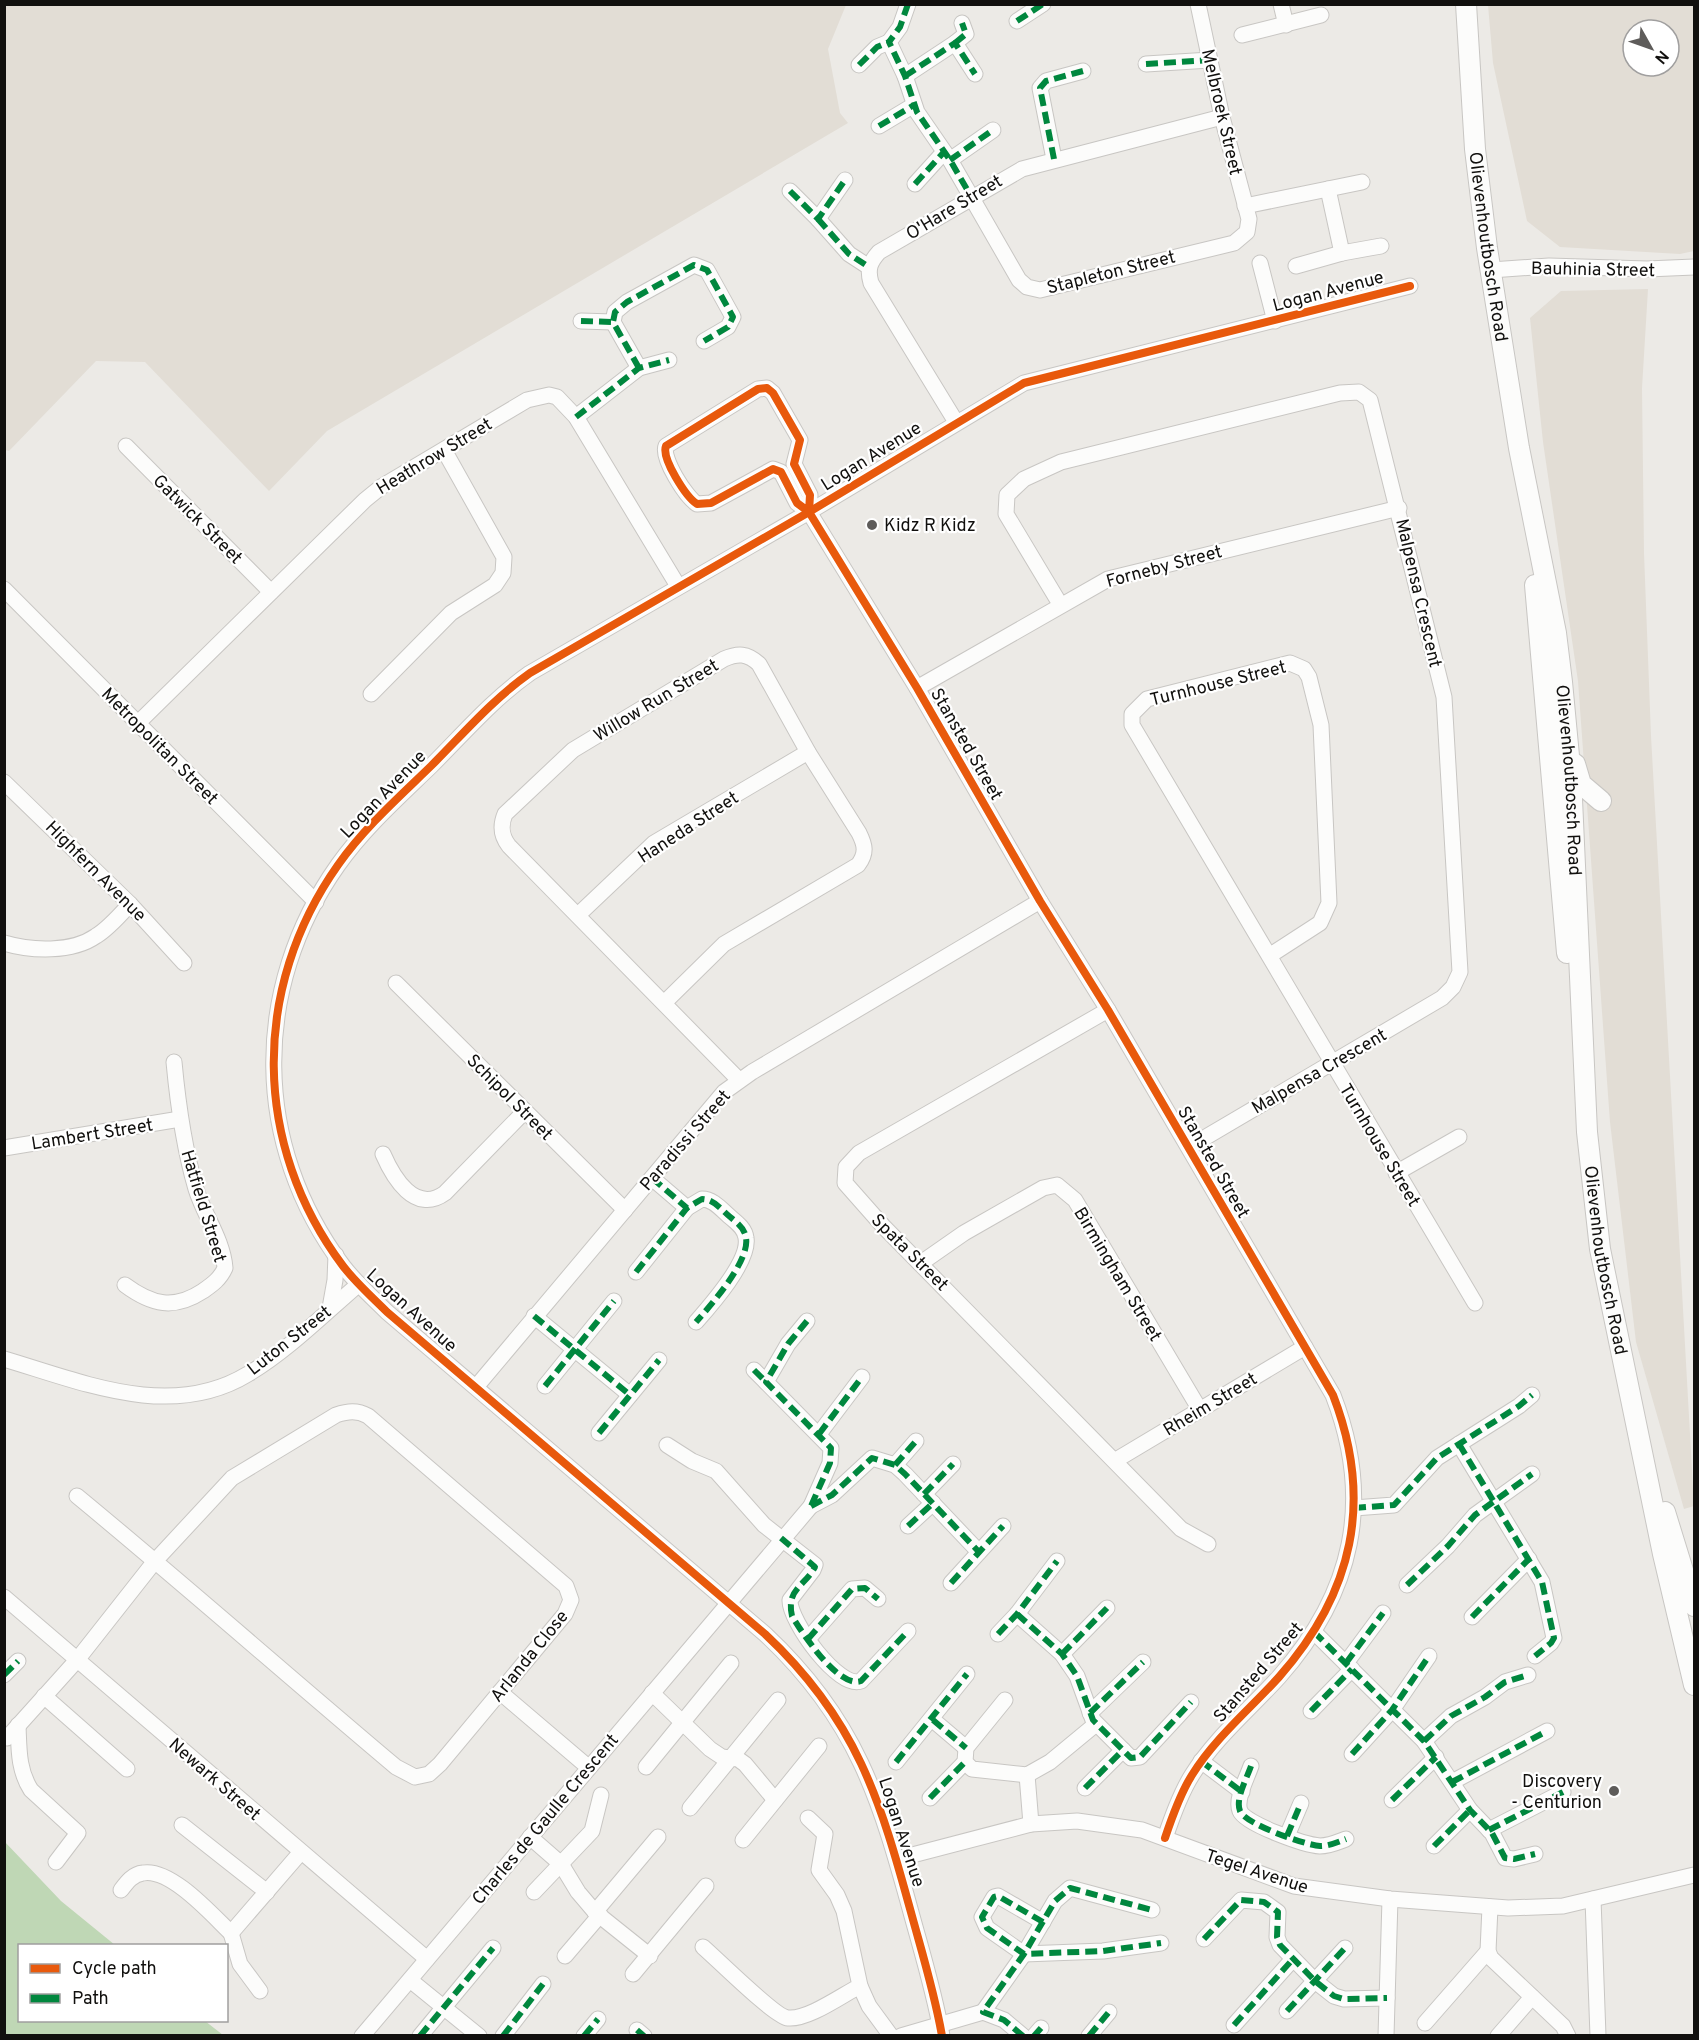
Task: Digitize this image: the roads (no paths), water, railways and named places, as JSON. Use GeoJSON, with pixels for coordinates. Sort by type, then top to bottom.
{"type":"FeatureCollection","features":[{"type":"Feature","properties":{"kind":"main road","name":"Olievenhoutbosch Road"},"geometry":{"type":"LineString","coordinates":[[1466,4],[1475,149],[1497,270]]}},
{"type":"Feature","properties":{"kind":"main road","name":"Olievenhoutbosch Road"},"geometry":{"type":"LineString","coordinates":[[1473,4],[1481,137],[1519,448],[1556,633],[1562,682],[1572,803],[1581,974],[1583,1076]]}},
{"type":"Feature","properties":{"kind":"main road","name":"Olievenhoutbosch Road"},"geometry":{"type":"LineString","coordinates":[[1528,488],[1569,970],[1583,1076],[1600,1249],[1663,1554],[1695,1685]]}},
{"type":"Feature","properties":{"kind":"main road"},"geometry":{"type":"LineString","coordinates":[[1562,682],[1571,716],[1577,777],[1581,784],[1601,801]]}},
{"type":"Feature","properties":{"kind":"main road"},"geometry":{"type":"LineString","coordinates":[[1569,970],[1564,809],[1572,803]]}},
{"type":"Feature","properties":{"kind":"main road","name":"Olievenhoutbosch Road"},"geometry":{"type":"LineString","coordinates":[[1642,1444],[1695,1606]]}},
{"type":"Feature","properties":{"kind":"street"},"geometry":{"type":"LineString","coordinates":[[859,66],[877,48],[889,42],[900,27],[908,4]]}},
{"type":"Feature","properties":{"kind":"street"},"geometry":{"type":"LineString","coordinates":[[1017,21],[1043,4]]}},
{"type":"Feature","properties":{"kind":"street","name":"Melbroek Street"},"geometry":{"type":"LineString","coordinates":[[1198,4],[1222,117],[1247,213]]}},
{"type":"Feature","properties":{"kind":"street"},"geometry":{"type":"LineString","coordinates":[[1281,4],[1286,24]]}},
{"type":"Feature","properties":{"kind":"street"},"geometry":{"type":"LineString","coordinates":[[1242,35],[1321,15]]}},
{"type":"Feature","properties":{"kind":"street"},"geometry":{"type":"LineString","coordinates":[[905,76],[966,34],[962,23]]}},
{"type":"Feature","properties":{"kind":"street","name":"Stapleton Street"},"geometry":{"type":"LineString","coordinates":[[889,42],[905,76],[914,105],[972,198],[1018,280],[1033,290],[1234,243],[1247,232],[1247,213]]}},
{"type":"Feature","properties":{"kind":"street"},"geometry":{"type":"LineString","coordinates":[[955,43],[975,74]]}},
{"type":"Feature","properties":{"kind":"street"},"geometry":{"type":"LineString","coordinates":[[1146,64],[1210,60]]}},
{"type":"Feature","properties":{"kind":"street"},"geometry":{"type":"LineString","coordinates":[[1054,159],[1040,88],[1046,81],[1083,71]]}},
{"type":"Feature","properties":{"kind":"street"},"geometry":{"type":"LineString","coordinates":[[879,126],[914,105]]}},
{"type":"Feature","properties":{"kind":"street","name":"O'Hare Street"},"geometry":{"type":"LineString","coordinates":[[869,267],[879,252],[1016,171],[1054,159],[1222,117]]}},
{"type":"Feature","properties":{"kind":"street"},"geometry":{"type":"LineString","coordinates":[[915,184],[947,156],[993,130]]}},
{"type":"Feature","properties":{"kind":"street"},"geometry":{"type":"LineString","coordinates":[[818,219],[845,180]]}},
{"type":"Feature","properties":{"kind":"street"},"geometry":{"type":"LineString","coordinates":[[1247,213],[1328,189],[1362,182]]}},
{"type":"Feature","properties":{"kind":"street"},"geometry":{"type":"LineString","coordinates":[[1328,189],[1342,253]]}},
{"type":"Feature","properties":{"kind":"street"},"geometry":{"type":"LineString","coordinates":[[790,192],[818,219],[847,253],[869,267],[871,283],[877,294],[956,422]]}},
{"type":"Feature","properties":{"kind":"street"},"geometry":{"type":"LineString","coordinates":[[1296,266],[1342,253],[1381,246]]}},
{"type":"Feature","properties":{"kind":"street"},"geometry":{"type":"LineString","coordinates":[[1260,263],[1275,321]]}},
{"type":"Feature","properties":{"kind":"street"},"geometry":{"type":"LineString","coordinates":[[639,368],[613,322],[615,312],[622,305],[694,265],[707,270],[733,317],[728,327],[704,341]]}},
{"type":"Feature","properties":{"kind":"street","name":"Bauhinia Street"},"geometry":{"type":"LineString","coordinates":[[1497,270],[1550,266],[1647,269],[1695,267]]}},
{"type":"Feature","properties":{"kind":"street","name":"Logan Avenue"},"geometry":{"type":"LineString","coordinates":[[941,2030],[897,1859],[872,1783],[835,1715],[791,1660],[729,1603],[387,1312],[359,1284],[336,1255],[309,1210],[293,1171],[275,1111],[274,1034],[286,971],[316,902],[336,867],[367,829],[512,687],[530,673],[809,512],[1010,389],[1032,380],[1410,286]]}},
{"type":"Feature","properties":{"kind":"street"},"geometry":{"type":"LineString","coordinates":[[581,321],[613,322]]}},
{"type":"Feature","properties":{"kind":"street"},"geometry":{"type":"LineString","coordinates":[[576,417],[639,368],[669,360]]}},
{"type":"Feature","properties":{"kind":"street"},"geometry":{"type":"LineString","coordinates":[[767,388],[773,393],[800,440],[794,464],[810,495],[809,512],[797,502],[781,472],[773,469],[711,503],[697,504],[667,461],[664,451],[666,446],[758,389],[767,388]]}},
{"type":"Feature","properties":{"kind":"street","name":"Malpensa Crescent"},"geometry":{"type":"LineString","coordinates":[[1060,604],[1010,523],[1005,504],[1007,495],[1018,483],[1061,462],[1340,393],[1359,392],[1373,406],[1444,697],[1460,972],[1453,987],[1442,998],[1189,1147]]}},
{"type":"Feature","properties":{"kind":"street","name":"Heathrow Street"},"geometry":{"type":"LineString","coordinates":[[138,723],[365,500],[527,400],[539,396],[557,397],[576,417],[678,586]]}},
{"type":"Feature","properties":{"kind":"street","name":"Gatwick Street"},"geometry":{"type":"LineString","coordinates":[[126,446],[271,592]]}},
{"type":"Feature","properties":{"kind":"street"},"geometry":{"type":"LineString","coordinates":[[371,694],[451,613],[495,585],[503,573],[504,557],[444,450]]}},
{"type":"Feature","properties":{"kind":"street","name":"Forneby Street"},"geometry":{"type":"LineString","coordinates":[[916,688],[1095,585],[1125,574],[1399,508]]}},
{"type":"Feature","properties":{"kind":"street","name":"Stansted Street"},"geometry":{"type":"LineString","coordinates":[[809,512],[1189,1147],[1333,1395],[1346,1430],[1353,1463],[1354,1508],[1345,1566],[1314,1632],[1278,1678],[1201,1761],[1186,1785],[1165,1838]]}},
{"type":"Feature","properties":{"kind":"street","name":"Metropolitan Street"},"geometry":{"type":"LineString","coordinates":[[4,589],[316,902]]}},
{"type":"Feature","properties":{"kind":"street","name":"Willow Run Street"},"geometry":{"type":"LineString","coordinates":[[664,1003],[724,944],[862,860],[865,844],[808,752],[759,664],[744,654],[724,659],[573,750],[505,814],[501,832],[510,846],[739,1080]]}},
{"type":"Feature","properties":{"kind":"street","name":"Turnhouse Street"},"geometry":{"type":"LineString","coordinates":[[1269,956],[1320,923],[1329,903],[1320,725],[1309,677],[1304,669],[1290,663],[1147,699],[1132,714],[1132,725],[1144,749],[1475,1303]]}},
{"type":"Feature","properties":{"kind":"street","name":"Haneda Street"},"geometry":{"type":"LineString","coordinates":[[578,915],[654,843],[808,752]]}},
{"type":"Feature","properties":{"kind":"street","name":"Highfern Avenue"},"geometry":{"type":"LineString","coordinates":[[4,782],[130,904],[184,963]]}},
{"type":"Feature","properties":{"kind":"street","name":"Paradissi Street"},"geometry":{"type":"LineString","coordinates":[[476,1387],[707,1109],[739,1080],[1040,901]]}},
{"type":"Feature","properties":{"kind":"street"},"geometry":{"type":"LineString","coordinates":[[4,944],[35,949],[81,943],[95,937],[130,904]]}},
{"type":"Feature","properties":{"kind":"street","name":"Schipol Street"},"geometry":{"type":"LineString","coordinates":[[396,983],[625,1210]]}},
{"type":"Feature","properties":{"kind":"street","name":"Spata Street"},"geometry":{"type":"LineString","coordinates":[[1108,1010],[860,1153],[846,1167],[844,1175],[849,1190],[1181,1528],[1208,1544]]}},
{"type":"Feature","properties":{"kind":"street","name":"Hatfield Street"},"geometry":{"type":"LineString","coordinates":[[125,1285],[150,1301],[176,1304],[215,1283],[225,1268],[221,1251],[196,1188],[180,1119],[174,1062]]}},
{"type":"Feature","properties":{"kind":"street"},"geometry":{"type":"LineString","coordinates":[[383,1154],[392,1173],[410,1193],[417,1198],[432,1200],[445,1193],[524,1112]]}},
{"type":"Feature","properties":{"kind":"street","name":"Lambert Street"},"geometry":{"type":"LineString","coordinates":[[4,1148],[180,1119]]}},
{"type":"Feature","properties":{"kind":"street"},"geometry":{"type":"LineString","coordinates":[[1396,1173],[1459,1137]]}},
{"type":"Feature","properties":{"kind":"street"},"geometry":{"type":"LineString","coordinates":[[652,1178],[687,1208]]}},
{"type":"Feature","properties":{"kind":"street","name":"Birmingham Street"},"geometry":{"type":"LineString","coordinates":[[921,1263],[964,1233],[1036,1191],[1052,1184],[1063,1188],[1075,1200],[1200,1410]]}},
{"type":"Feature","properties":{"kind":"street"},"geometry":{"type":"LineString","coordinates":[[636,1272],[687,1208],[702,1199],[712,1202],[741,1228],[746,1238],[745,1249],[729,1281],[696,1322]]}},
{"type":"Feature","properties":{"kind":"street"},"geometry":{"type":"LineString","coordinates":[[330,1308],[335,1280],[336,1255]]}},
{"type":"Feature","properties":{"kind":"street","name":"Luton Street"},"geometry":{"type":"LineString","coordinates":[[4,1359],[142,1396],[195,1394],[223,1386],[248,1375],[359,1284]]}},
{"type":"Feature","properties":{"kind":"street"},"geometry":{"type":"LineString","coordinates":[[545,1386],[614,1301]]}},
{"type":"Feature","properties":{"kind":"street"},"geometry":{"type":"LineString","coordinates":[[534,1317],[630,1395]]}},
{"type":"Feature","properties":{"kind":"street"},"geometry":{"type":"LineString","coordinates":[[766,1382],[788,1344],[807,1321]]}},
{"type":"Feature","properties":{"kind":"street","name":"Rheim Street"},"geometry":{"type":"LineString","coordinates":[[1116,1460],[1305,1347]]}},
{"type":"Feature","properties":{"kind":"street"},"geometry":{"type":"LineString","coordinates":[[599,1433],[659,1360]]}},
{"type":"Feature","properties":{"kind":"street"},"geometry":{"type":"LineString","coordinates":[[753,1370],[829,1444],[832,1454],[811,1506]]}},
{"type":"Feature","properties":{"kind":"street"},"geometry":{"type":"LineString","coordinates":[[819,1434],[862,1377]]}},
{"type":"Feature","properties":{"kind":"street"},"geometry":{"type":"LineString","coordinates":[[1354,1508],[1395,1505],[1437,1458],[1532,1395]]}},
{"type":"Feature","properties":{"kind":"street","name":"Arlanda Close"},"geometry":{"type":"LineString","coordinates":[[7,1738],[77,1660],[155,1561],[239,1472],[336,1415],[361,1412],[566,1586],[572,1600],[565,1614],[435,1770],[422,1777],[409,1775],[155,1561]]}},
{"type":"Feature","properties":{"kind":"street"},"geometry":{"type":"LineString","coordinates":[[895,1465],[916,1441]]}},
{"type":"Feature","properties":{"kind":"street"},"geometry":{"type":"LineString","coordinates":[[1459,1444],[1495,1501],[1544,1589],[1554,1638],[1535,1656]]}},
{"type":"Feature","properties":{"kind":"street"},"geometry":{"type":"LineString","coordinates":[[667,1445],[692,1461],[716,1472],[764,1525],[814,1565],[813,1570],[792,1595],[789,1604],[792,1616],[838,1675],[857,1683],[870,1673],[908,1631]]}},
{"type":"Feature","properties":{"kind":"street"},"geometry":{"type":"LineString","coordinates":[[811,1506],[832,1495],[868,1460],[877,1458],[895,1465],[979,1552]]}},
{"type":"Feature","properties":{"kind":"street"},"geometry":{"type":"LineString","coordinates":[[909,1526],[952,1464]]}},
{"type":"Feature","properties":{"kind":"street"},"geometry":{"type":"LineString","coordinates":[[1407,1584],[1448,1546],[1475,1515],[1532,1474]]}},
{"type":"Feature","properties":{"kind":"street"},"geometry":{"type":"LineString","coordinates":[[77,1496],[155,1561]]}},
{"type":"Feature","properties":{"kind":"street","name":"Charles de Gaulle Crescent"},"geometry":{"type":"LineString","coordinates":[[362,2036],[811,1506]]}},
{"type":"Feature","properties":{"kind":"street"},"geometry":{"type":"LineString","coordinates":[[951,1583],[1003,1526]]}},
{"type":"Feature","properties":{"kind":"street"},"geometry":{"type":"LineString","coordinates":[[1472,1617],[1529,1559]]}},
{"type":"Feature","properties":{"kind":"street"},"geometry":{"type":"LineString","coordinates":[[998,1634],[1017,1614],[1057,1561]]}},
{"type":"Feature","properties":{"kind":"street"},"geometry":{"type":"LineString","coordinates":[[808,1639],[852,1589],[865,1588],[878,1599]]}},
{"type":"Feature","properties":{"kind":"street","name":"Newark Street"},"geometry":{"type":"LineString","coordinates":[[4,1597],[427,1959]]}},
{"type":"Feature","properties":{"kind":"street"},"geometry":{"type":"LineString","coordinates":[[1062,1654],[1107,1608]]}},
{"type":"Feature","properties":{"kind":"street"},"geometry":{"type":"LineString","coordinates":[[1311,1710],[1349,1666],[1383,1613]]}},
{"type":"Feature","properties":{"kind":"street"},"geometry":{"type":"LineString","coordinates":[[1017,1614],[1062,1654],[1077,1676],[1093,1718],[1131,1758],[1140,1757],[1191,1702]]}},
{"type":"Feature","properties":{"kind":"street"},"geometry":{"type":"LineString","coordinates":[[1314,1632],[1424,1741],[1470,1810],[1490,1830],[1505,1858],[1514,1859],[1535,1854]]}},
{"type":"Feature","properties":{"kind":"street"},"geometry":{"type":"LineString","coordinates":[[1352,1754],[1392,1710],[1429,1656]]}},
{"type":"Feature","properties":{"kind":"street"},"geometry":{"type":"LineString","coordinates":[[4,1676],[18,1660]]}},
{"type":"Feature","properties":{"kind":"street"},"geometry":{"type":"LineString","coordinates":[[933,1720],[977,1770],[1027,1775],[1050,1762],[1143,1662]]}},
{"type":"Feature","properties":{"kind":"street"},"geometry":{"type":"LineString","coordinates":[[646,1767],[731,1664]]}},
{"type":"Feature","properties":{"kind":"street"},"geometry":{"type":"LineString","coordinates":[[896,1762],[933,1720],[967,1674]]}},
{"type":"Feature","properties":{"kind":"street"},"geometry":{"type":"LineString","coordinates":[[1424,1741],[1451,1716],[1485,1697],[1505,1682],[1528,1675]]}},
{"type":"Feature","properties":{"kind":"street"},"geometry":{"type":"LineString","coordinates":[[500,1692],[588,1767]]}},
{"type":"Feature","properties":{"kind":"street"},"geometry":{"type":"LineString","coordinates":[[652,1693],[716,1753],[745,1764],[775,1800]]}},
{"type":"Feature","properties":{"kind":"street"},"geometry":{"type":"LineString","coordinates":[[44,1696],[127,1769]]}},
{"type":"Feature","properties":{"kind":"street"},"geometry":{"type":"LineString","coordinates":[[690,1808],[778,1700]]}},
{"type":"Feature","properties":{"kind":"street"},"geometry":{"type":"LineString","coordinates":[[930,1798],[966,1755],[1005,1700]]}},
{"type":"Feature","properties":{"kind":"street"},"geometry":{"type":"LineString","coordinates":[[18,1725],[19,1752],[25,1781],[31,1790],[78,1833],[56,1862]]}},
{"type":"Feature","properties":{"kind":"street"},"geometry":{"type":"LineString","coordinates":[[1452,1782],[1547,1731]]}},
{"type":"Feature","properties":{"kind":"street"},"geometry":{"type":"LineString","coordinates":[[743,1840],[819,1746]]}},
{"type":"Feature","properties":{"kind":"street"},"geometry":{"type":"LineString","coordinates":[[1085,1788],[1123,1750]]}},
{"type":"Feature","properties":{"kind":"street"},"geometry":{"type":"LineString","coordinates":[[1392,1800],[1436,1757]]}},
{"type":"Feature","properties":{"kind":"street"},"geometry":{"type":"LineString","coordinates":[[1201,1761],[1242,1792]]}},
{"type":"Feature","properties":{"kind":"street"},"geometry":{"type":"LineString","coordinates":[[1251,1766],[1238,1804],[1242,1815],[1287,1836],[1317,1846],[1347,1839]]}},
{"type":"Feature","properties":{"kind":"street"},"geometry":{"type":"LineString","coordinates":[[1027,1775],[1031,1824]]}},
{"type":"Feature","properties":{"kind":"street"},"geometry":{"type":"LineString","coordinates":[[1490,1830],[1563,1792]]}},
{"type":"Feature","properties":{"kind":"street"},"geometry":{"type":"LineString","coordinates":[[534,1892],[592,1831],[601,1795]]}},
{"type":"Feature","properties":{"kind":"street"},"geometry":{"type":"LineString","coordinates":[[1287,1836],[1301,1803]]}},
{"type":"Feature","properties":{"kind":"street"},"geometry":{"type":"LineString","coordinates":[[1434,1846],[1470,1810]]}},
{"type":"Feature","properties":{"kind":"street"},"geometry":{"type":"LineString","coordinates":[[808,1818],[825,1833],[819,1870],[837,1895],[844,1911],[860,1986],[869,2006],[891,2036]]}},
{"type":"Feature","properties":{"kind":"street","name":"Tegel Avenue"},"geometry":{"type":"LineString","coordinates":[[897,1859],[1031,1824],[1077,1821],[1111,1824],[1165,1838],[1294,1886],[1390,1899],[1490,1907],[1563,1906],[1695,1875]]}},
{"type":"Feature","properties":{"kind":"street"},"geometry":{"type":"LineString","coordinates":[[182,1825],[267,1892]]}},
{"type":"Feature","properties":{"kind":"street"},"geometry":{"type":"LineString","coordinates":[[530,1837],[561,1864],[578,1892],[598,1913],[650,1956]]}},
{"type":"Feature","properties":{"kind":"street"},"geometry":{"type":"LineString","coordinates":[[565,1956],[658,1837]]}},
{"type":"Feature","properties":{"kind":"street"},"geometry":{"type":"LineString","coordinates":[[231,1933],[301,1852]]}},
{"type":"Feature","properties":{"kind":"street"},"geometry":{"type":"LineString","coordinates":[[121,1890],[136,1875],[159,1874],[189,1895],[231,1933],[240,1964],[260,1991]]}},
{"type":"Feature","properties":{"kind":"street"},"geometry":{"type":"LineString","coordinates":[[633,1974],[706,1886]]}},
{"type":"Feature","properties":{"kind":"street"},"geometry":{"type":"LineString","coordinates":[[901,2036],[941,2030],[983,2012],[1024,1954],[1055,1901],[1070,1888],[1152,1911]]}},
{"type":"Feature","properties":{"kind":"street"},"geometry":{"type":"LineString","coordinates":[[1043,1922],[998,1896],[982,1916],[987,1928],[1024,1954],[1103,1951],[1161,1943]]}},
{"type":"Feature","properties":{"kind":"street"},"geometry":{"type":"LineString","coordinates":[[1386,2036],[1390,1899]]}},
{"type":"Feature","properties":{"kind":"street"},"geometry":{"type":"LineString","coordinates":[[1593,1899],[1598,2036]]}},
{"type":"Feature","properties":{"kind":"street"},"geometry":{"type":"LineString","coordinates":[[1204,1939],[1241,1900],[1259,1900],[1278,1912],[1278,1941],[1315,1981],[1334,1996],[1344,2000],[1387,1998]]}},
{"type":"Feature","properties":{"kind":"street"},"geometry":{"type":"LineString","coordinates":[[1490,1907],[1488,1951],[1495,1963],[1563,2026],[1568,2036]]}},
{"type":"Feature","properties":{"kind":"street"},"geometry":{"type":"LineString","coordinates":[[703,1947],[774,2011],[788,2018],[809,2014],[860,1986]]}},
{"type":"Feature","properties":{"kind":"street"},"geometry":{"type":"LineString","coordinates":[[420,2036],[493,1948]]}},
{"type":"Feature","properties":{"kind":"street"},"geometry":{"type":"LineString","coordinates":[[1287,2011],[1345,1948]]}},
{"type":"Feature","properties":{"kind":"street"},"geometry":{"type":"LineString","coordinates":[[1425,2023],[1488,1951]]}},
{"type":"Feature","properties":{"kind":"street"},"geometry":{"type":"LineString","coordinates":[[1234,2025],[1293,1959]]}},
{"type":"Feature","properties":{"kind":"street"},"geometry":{"type":"LineString","coordinates":[[410,1980],[479,2036]]}},
{"type":"Feature","properties":{"kind":"street"},"geometry":{"type":"LineString","coordinates":[[503,2036],[543,1984]]}},
{"type":"Feature","properties":{"kind":"street"},"geometry":{"type":"LineString","coordinates":[[1498,2036],[1532,1997]]}},
{"type":"Feature","properties":{"kind":"street"},"geometry":{"type":"LineString","coordinates":[[983,2012],[1004,2020],[1023,2036]]}},
{"type":"Feature","properties":{"kind":"street"},"geometry":{"type":"LineString","coordinates":[[1089,2036],[1109,2012]]}},
{"type":"Feature","properties":{"kind":"street"},"geometry":{"type":"LineString","coordinates":[[584,2036],[598,2019]]}},
{"type":"Feature","properties":{"kind":"place","name":"Kidz R Kidz"},"geometry":{"type":"Point","coordinates":[872,525]}},
{"type":"Feature","properties":{"kind":"place","name":"Discovery - Centurion"},"geometry":{"type":"Point","coordinates":[1614,1791]}}]}
